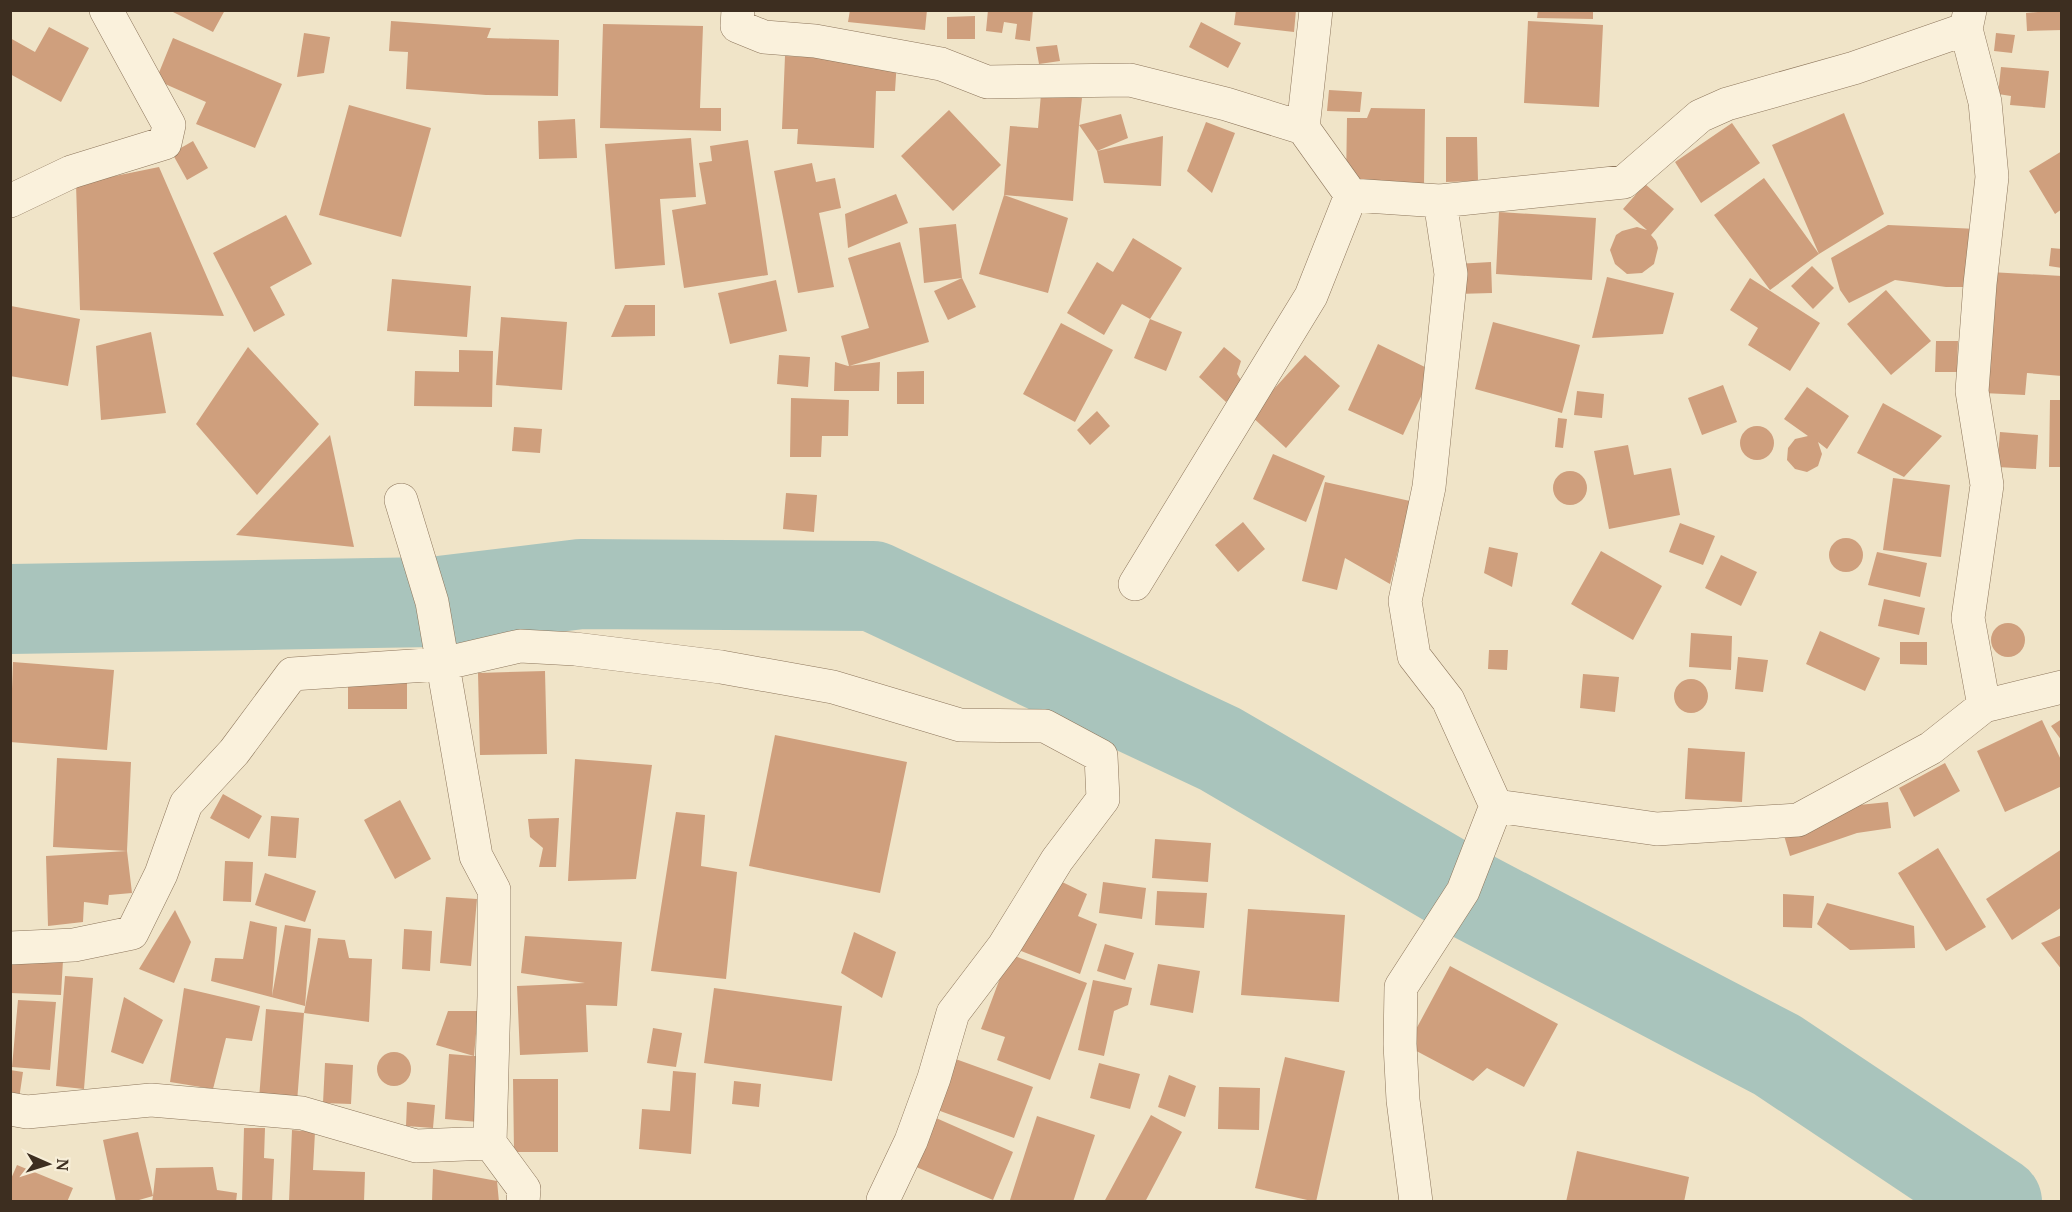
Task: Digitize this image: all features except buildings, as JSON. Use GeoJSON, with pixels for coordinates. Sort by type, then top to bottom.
{"type":"FeatureCollection","features":[{"type":"Feature","properties":{"kind":"street"},"geometry":{"type":"LineString","coordinates":[[10,201],[70,172],[165,143],[169,125],[106,10]]}},
{"type":"Feature","properties":{"kind":"street"},"geometry":{"type":"LineString","coordinates":[[738,10],[737,26],[764,37],[815,40],[941,64],[987,82],[1130,80],[1226,104],[1304,128],[1351,195]]}},
{"type":"Feature","properties":{"kind":"street"},"geometry":{"type":"LineString","coordinates":[[1304,128],[1316,10]]}},
{"type":"Feature","properties":{"kind":"street"},"geometry":{"type":"LineString","coordinates":[[1351,195],[1440,201],[1624,182],[1700,116],[1727,104],[1854,68],[1968,20],[1985,102],[1992,177],[1980,284],[1972,391],[1987,485],[1968,618],[1984,706]]}},
{"type":"Feature","properties":{"kind":"street"},"geometry":{"type":"LineString","coordinates":[[1135,584],[1311,296],[1351,195]]}},
{"type":"Feature","properties":{"kind":"street"},"geometry":{"type":"LineString","coordinates":[[1416,1202],[1403,1100],[1400,1044],[1401,987],[1463,891],[1496,806],[1448,700],[1414,656],[1405,601],[1429,487],[1451,274],[1440,201]]}},
{"type":"Feature","properties":{"kind":"street"},"geometry":{"type":"LineString","coordinates":[[401,500],[432,602],[476,856],[494,890],[490,1143],[524,1189],[523,1202]]}},
{"type":"Feature","properties":{"kind":"street"},"geometry":{"type":"LineString","coordinates":[[10,948],[74,945],[132,933],[161,874],[186,804],[234,752],[292,674],[442,664],[520,646],[575,649],[721,667],[833,687],[960,725],[1045,726],[1101,756],[1103,799],[1058,860],[1004,946],[953,1013],[934,1078],[886,1201]]}},
{"type":"Feature","properties":{"kind":"street"},"geometry":{"type":"LineString","coordinates":[[1496,806],[1657,829],[1798,820],[1931,748],[1984,706],[2061,687]]}},
{"type":"Feature","properties":{"kind":"street"},"geometry":{"type":"LineString","coordinates":[[10,1109],[27,1112],[151,1100],[302,1113],[416,1146],[490,1143]]}},
{"type":"Feature","properties":{"kind":"waterway"},"geometry":{"type":"LineString","coordinates":[[10,609],[432,602],[581,584],[873,586],[1220,749],[1463,891],[1777,1055],[1997,1202]]}}]}
